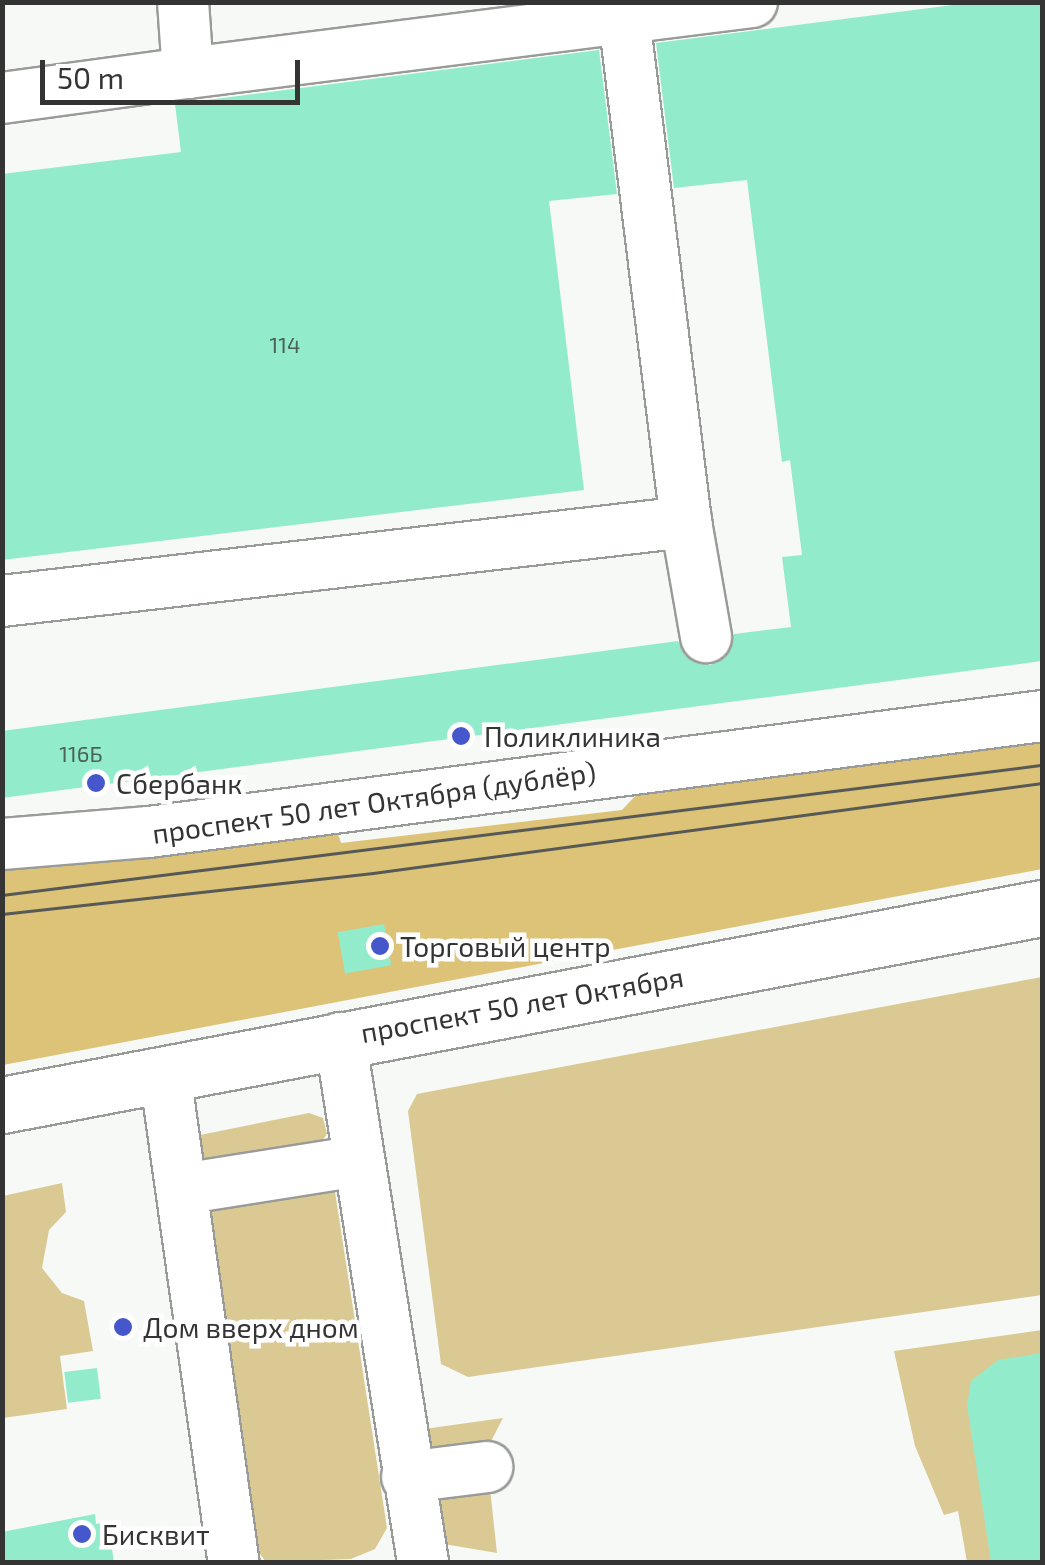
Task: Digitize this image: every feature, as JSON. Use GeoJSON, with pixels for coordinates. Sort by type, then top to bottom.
{"type":"FeatureCollection","features":[{"type":"Feature","properties":{"kind":"main road","name":"проспект 50 лет Октября"},"geometry":{"type":"LineString","coordinates":[[2,1105],[1042,908]]}},
{"type":"Feature","properties":{"kind":"lane"},"geometry":{"type":"LineString","coordinates":[[183,2],[188,74]]}},
{"type":"Feature","properties":{"kind":"lane"},"geometry":{"type":"LineString","coordinates":[[2,98],[623,10],[752,2]]}},
{"type":"Feature","properties":{"kind":"lane"},"geometry":{"type":"LineString","coordinates":[[623,10],[686,522],[706,638]]}},
{"type":"Feature","properties":{"kind":"lane"},"geometry":{"type":"LineString","coordinates":[[2,601],[686,522]]}},
{"type":"Feature","properties":{"kind":"lane","name":"проспект 50 лет Октября (дублёр)"},"geometry":{"type":"LineString","coordinates":[[2,844],[149,832],[1042,716]]}},
{"type":"Feature","properties":{"kind":"lane"},"geometry":{"type":"LineString","coordinates":[[340,1038],[423,1562]]}},
{"type":"Feature","properties":{"kind":"lane"},"geometry":{"type":"LineString","coordinates":[[166,1074],[232,1562]]}},
{"type":"Feature","properties":{"kind":"lane"},"geometry":{"type":"LineString","coordinates":[[182,1189],[359,1161]]}},
{"type":"Feature","properties":{"kind":"lane"},"geometry":{"type":"LineString","coordinates":[[407,1477],[487,1467]]}},
{"type":"Feature","properties":{"kind":"shaded area"},"geometry":{"type":"Polygon","coordinates":[[[1042,742],[1042,869],[3,1065],[3,866],[335,824],[341,843],[622,810],[638,793],[1042,742]]]}},
{"type":"Feature","properties":{"kind":"shaded area"},"geometry":{"type":"Polygon","coordinates":[[[1042,977],[1042,1295],[468,1377],[441,1364],[408,1111],[417,1094],[1042,977]]]}},
{"type":"Feature","properties":{"kind":"shaded area"},"geometry":{"type":"Polygon","coordinates":[[[309,1113],[323,1118],[327,1134],[320,1144],[203,1163],[193,1144],[200,1135],[309,1113]]]}},
{"type":"Feature","properties":{"kind":"shaded area"},"geometry":{"type":"Polygon","coordinates":[[[328,1182],[335,1192],[387,1528],[375,1549],[351,1559],[266,1562],[257,1550],[207,1228],[210,1207],[328,1182]]]}},
{"type":"Feature","properties":{"kind":"shaded area"},"geometry":{"type":"Polygon","coordinates":[[[62,1183],[66,1212],[49,1230],[42,1268],[62,1293],[84,1301],[93,1351],[60,1356],[67,1409],[3,1418],[3,1196],[62,1183]]]}},
{"type":"Feature","properties":{"kind":"shaded area"},"geometry":{"type":"Polygon","coordinates":[[[1042,1330],[1042,1562],[967,1562],[958,1511],[944,1515],[915,1446],[894,1351],[1042,1330]]]}},
{"type":"Feature","properties":{"kind":"shaded area"},"geometry":{"type":"Polygon","coordinates":[[[503,1418],[486,1451],[497,1553],[444,1544],[424,1429],[503,1418]]]}},
{"type":"Feature","properties":{"kind":"building"},"geometry":{"type":"Polygon","coordinates":[[[976,2],[1042,2],[1042,661],[2,798],[2,731],[678,641],[685,656],[710,665],[725,658],[734,634],[791,627],[782,557],[802,555],[790,460],[782,462],[747,180],[674,188],[656,43],[976,2]]]}},
{"type":"Feature","properties":{"kind":"building"},"geometry":{"type":"Polygon","coordinates":[[[599,50],[617,194],[549,201],[584,490],[2,560],[2,174],[181,152],[175,104],[599,50]]]}},
{"type":"Feature","properties":{"kind":"building"},"geometry":{"type":"Polygon","coordinates":[[[384,924],[391,965],[345,974],[338,932],[384,924]]]}},
{"type":"Feature","properties":{"kind":"building"},"geometry":{"type":"Polygon","coordinates":[[[1042,1353],[1042,1562],[991,1562],[967,1405],[971,1381],[998,1360],[1042,1353]]]}},
{"type":"Feature","properties":{"kind":"building"},"geometry":{"type":"Polygon","coordinates":[[[97,1368],[101,1399],[68,1403],[64,1372],[97,1368]]]}},
{"type":"Feature","properties":{"kind":"building"},"geometry":{"type":"Polygon","coordinates":[[[95,1514],[96,1524],[108,1522],[114,1562],[2,1562],[2,1532],[95,1514]]]}},
{"type":"Feature","properties":{"kind":"tram line"},"geometry":{"type":"LineString","coordinates":[[2,895],[1042,765]]}},
{"type":"Feature","properties":{"kind":"tram line"},"geometry":{"type":"LineString","coordinates":[[2,914],[373,873],[1042,783]]}},
{"type":"Feature","properties":{"kind":"place","name":"Поликлиника"},"geometry":{"type":"Point","coordinates":[461,736]}},
{"type":"Feature","properties":{"kind":"place","name":"Сбербанк"},"geometry":{"type":"Point","coordinates":[96,783]}},
{"type":"Feature","properties":{"kind":"place","name":"Торговый центр"},"geometry":{"type":"Point","coordinates":[380,946]}},
{"type":"Feature","properties":{"kind":"place","name":"Дом вверх дном"},"geometry":{"type":"Point","coordinates":[123,1327]}},
{"type":"Feature","properties":{"kind":"place","name":"Бисквит"},"geometry":{"type":"Point","coordinates":[82,1534]}}]}
